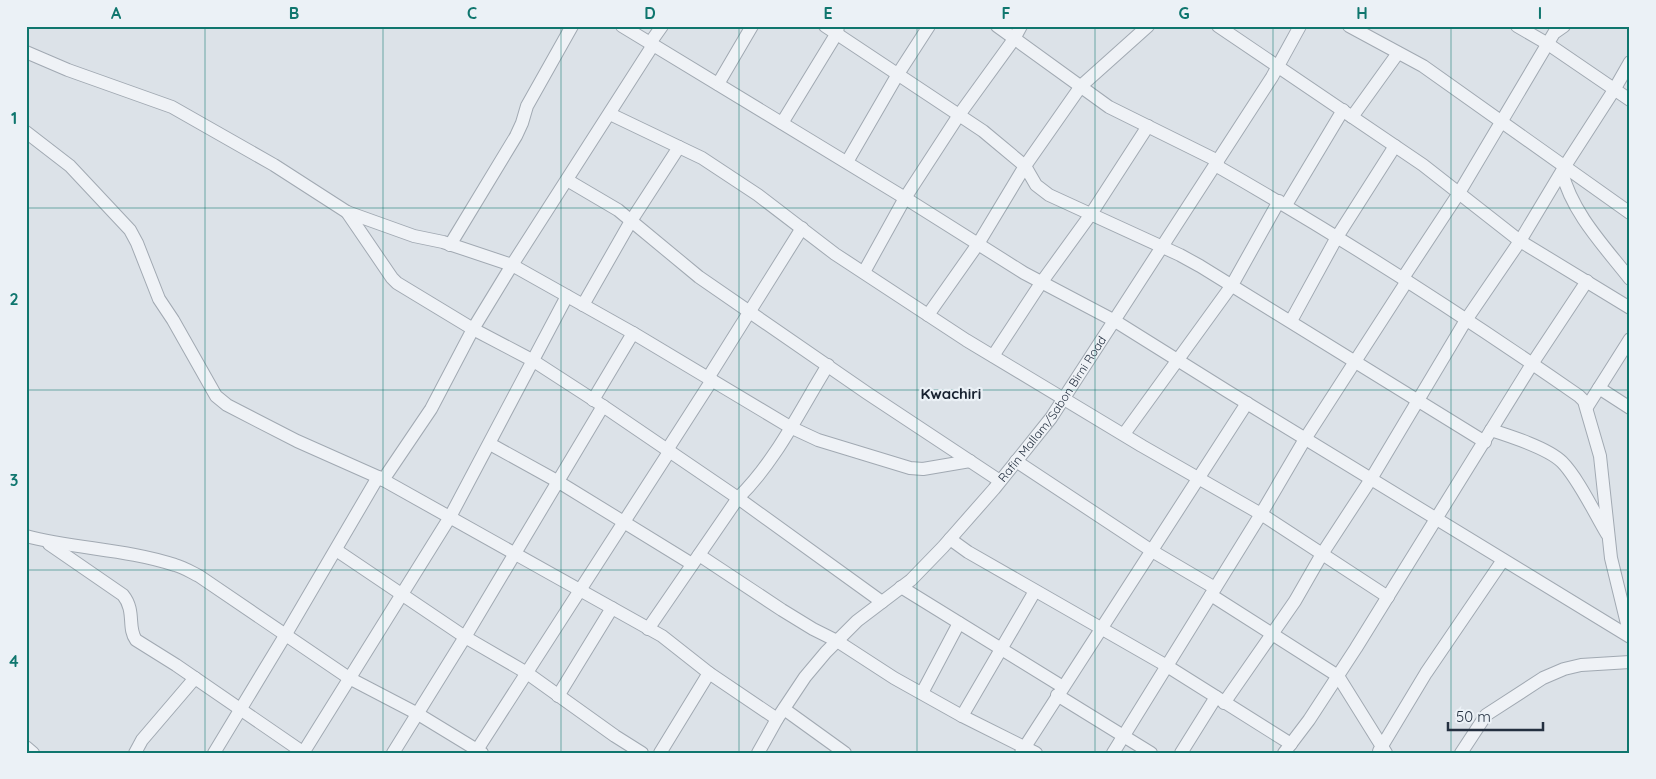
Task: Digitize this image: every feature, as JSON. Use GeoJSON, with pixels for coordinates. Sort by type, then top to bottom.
{"type":"FeatureCollection","features":[{"type":"Feature","properties":{"kind":"street"},"geometry":{"type":"LineString","coordinates":[[450,245],[516,136],[527,106],[572,26]]}},
{"type":"Feature","properties":{"kind":"street"},"geometry":{"type":"LineString","coordinates":[[622,26],[782,122],[1041,283],[1115,321],[1247,404],[1630,636]]}},
{"type":"Feature","properties":{"kind":"street"},"geometry":{"type":"LineString","coordinates":[[214,753],[380,479],[431,409],[473,328],[610,114],[662,26]]}},
{"type":"Feature","properties":{"kind":"street"},"geometry":{"type":"LineString","coordinates":[[718,84],[752,26]]}},
{"type":"Feature","properties":{"kind":"street"},"geometry":{"type":"LineString","coordinates":[[825,26],[837,30],[982,131],[1025,166],[1036,185],[1049,195],[1200,266],[1485,442]]}},
{"type":"Feature","properties":{"kind":"street"},"geometry":{"type":"LineString","coordinates":[[847,162],[898,74],[929,26]]}},
{"type":"Feature","properties":{"kind":"street"},"geometry":{"type":"LineString","coordinates":[[996,26],[1109,107],[1217,163],[1338,237],[1579,396],[1587,407],[1600,456],[1612,568],[1630,636]]}},
{"type":"Feature","properties":{"kind":"street"},"geometry":{"type":"LineString","coordinates":[[864,272],[905,198],[959,115],[1014,39],[1021,26]]}},
{"type":"Feature","properties":{"kind":"street"},"geometry":{"type":"LineString","coordinates":[[928,315],[978,244],[1025,166],[1081,86],[1148,26]]}},
{"type":"Feature","properties":{"kind":"street"},"geometry":{"type":"LineString","coordinates":[[1218,26],[1395,146],[1520,241],[1630,308]]}},
{"type":"Feature","properties":{"kind":"street","name":"Rafin Mallam/Sabon Birni Road"},"geometry":{"type":"LineString","coordinates":[[758,753],[805,676],[857,621],[911,580],[950,539],[1000,481],[1065,398],[1217,163],[1278,66],[1300,26]]}},
{"type":"Feature","properties":{"kind":"street"},"geometry":{"type":"LineString","coordinates":[[1349,26],[1423,66],[1501,120],[1564,169],[1630,213]]}},
{"type":"Feature","properties":{"kind":"street"},"geometry":{"type":"LineString","coordinates":[[1517,26],[1548,44],[1630,100]]}},
{"type":"Feature","properties":{"kind":"street"},"geometry":{"type":"LineString","coordinates":[[1113,753],[1261,514],[1305,439],[1356,362],[1554,32],[1564,26]]}},
{"type":"Feature","properties":{"kind":"street"},"geometry":{"type":"LineString","coordinates":[[782,122],[837,30]]}},
{"type":"Feature","properties":{"kind":"street"},"geometry":{"type":"LineString","coordinates":[[26,52],[68,70],[172,108],[274,165],[347,212],[414,236],[450,245],[512,265],[633,333],[790,427],[818,440],[910,468],[923,469],[970,461]]}},
{"type":"Feature","properties":{"kind":"street"},"geometry":{"type":"LineString","coordinates":[[1124,434],[1232,285],[1282,203],[1348,114],[1398,53]]}},
{"type":"Feature","properties":{"kind":"street"},"geometry":{"type":"LineString","coordinates":[[1181,753],[1295,601],[1322,554],[1371,479],[1466,320],[1520,241],[1630,62]]}},
{"type":"Feature","properties":{"kind":"street"},"geometry":{"type":"LineString","coordinates":[[610,114],[702,158],[758,195],[864,272],[928,315],[993,356],[1261,514],[1388,597]]}},
{"type":"Feature","properties":{"kind":"street"},"geometry":{"type":"LineString","coordinates":[[993,356],[1041,283],[1091,214],[1148,126]]}},
{"type":"Feature","properties":{"kind":"street"},"geometry":{"type":"LineString","coordinates":[[26,132],[70,166],[130,230],[159,300],[173,320],[216,396],[227,406],[380,479],[648,628],[662,636],[709,673],[844,753]]}},
{"type":"Feature","properties":{"kind":"street"},"geometry":{"type":"LineString","coordinates":[[1291,322],[1338,237],[1395,146]]}},
{"type":"Feature","properties":{"kind":"street"},"geometry":{"type":"LineString","coordinates":[[583,305],[631,221],[679,147]]}},
{"type":"Feature","properties":{"kind":"street"},"geometry":{"type":"LineString","coordinates":[[1564,169],[1568,193],[1592,231],[1630,279]]}},
{"type":"Feature","properties":{"kind":"street"},"geometry":{"type":"LineString","coordinates":[[567,180],[618,210],[699,277],[867,393],[1000,481]]}},
{"type":"Feature","properties":{"kind":"street"},"geometry":{"type":"LineString","coordinates":[[347,212],[392,278],[473,328],[532,360],[598,403],[738,498],[882,602]]}},
{"type":"Feature","properties":{"kind":"street"},"geometry":{"type":"LineString","coordinates":[[26,536],[47,543],[145,557],[176,565],[200,576],[349,678],[418,714],[480,751],[527,673],[625,522],[802,228]]}},
{"type":"Feature","properties":{"kind":"street"},"geometry":{"type":"LineString","coordinates":[[950,539],[1035,591],[1167,666],[1220,700],[1288,748],[1338,676],[1532,364],[1587,281]]}},
{"type":"Feature","properties":{"kind":"street"},"geometry":{"type":"LineString","coordinates":[[47,543],[123,595],[130,608],[134,637],[303,753],[450,517],[567,296]]}},
{"type":"Feature","properties":{"kind":"street"},"geometry":{"type":"LineString","coordinates":[[392,753],[465,637],[557,480],[633,333]]}},
{"type":"Feature","properties":{"kind":"street"},"geometry":{"type":"LineString","coordinates":[[1587,407],[1630,339]]}},
{"type":"Feature","properties":{"kind":"street"},"geometry":{"type":"LineString","coordinates":[[648,628],[738,498],[754,483],[768,464],[828,365]]}},
{"type":"Feature","properties":{"kind":"street"},"geometry":{"type":"LineString","coordinates":[[1599,388],[1630,408]]}},
{"type":"Feature","properties":{"kind":"street"},"geometry":{"type":"LineString","coordinates":[[490,444],[557,480],[625,522],[696,559],[837,641],[894,678],[1027,751],[1060,691],[1247,404]]}},
{"type":"Feature","properties":{"kind":"street"},"geometry":{"type":"LineString","coordinates":[[1492,430],[1517,439],[1562,462],[1608,537]]}},
{"type":"Feature","properties":{"kind":"street"},"geometry":{"type":"LineString","coordinates":[[1016,461],[1213,592],[1272,634],[1338,676],[1382,750],[1426,673],[1503,560]]}},
{"type":"Feature","properties":{"kind":"street"},"geometry":{"type":"LineString","coordinates":[[336,550],[465,637],[527,673],[642,753]]}},
{"type":"Feature","properties":{"kind":"street"},"geometry":{"type":"LineString","coordinates":[[901,587],[1000,648],[1151,753]]}},
{"type":"Feature","properties":{"kind":"street"},"geometry":{"type":"LineString","coordinates":[[962,716],[1035,591]]}},
{"type":"Feature","properties":{"kind":"street"},"geometry":{"type":"LineString","coordinates":[[558,696],[612,608]]}},
{"type":"Feature","properties":{"kind":"street"},"geometry":{"type":"LineString","coordinates":[[922,693],[959,623]]}},
{"type":"Feature","properties":{"kind":"street"},"geometry":{"type":"LineString","coordinates":[[1461,753],[1486,715],[1543,678],[1564,669],[1582,665],[1630,662]]}},
{"type":"Feature","properties":{"kind":"street"},"geometry":{"type":"LineString","coordinates":[[660,753],[709,673]]}},
{"type":"Feature","properties":{"kind":"street"},"geometry":{"type":"LineString","coordinates":[[135,753],[142,740],[195,678]]}},
{"type":"Feature","properties":{"kind":"street"},"geometry":{"type":"LineString","coordinates":[[26,747],[33,753]]}},
{"type":"Feature","properties":{"kind":"district","name":"Kwachiri"},"geometry":{"type":"Point","coordinates":[951,394]}}]}
